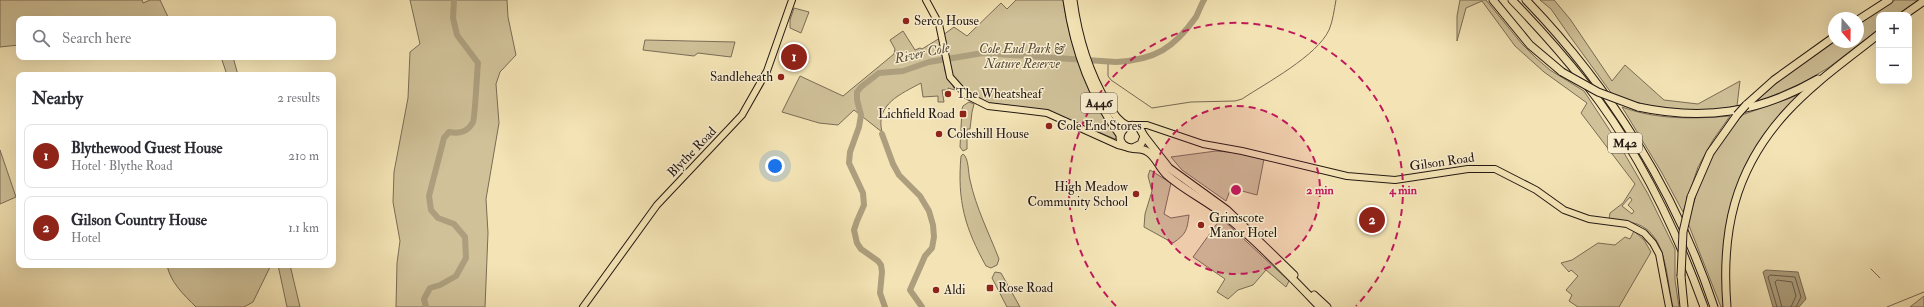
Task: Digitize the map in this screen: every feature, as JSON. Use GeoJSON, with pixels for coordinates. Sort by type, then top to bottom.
{"type":"FeatureCollection","features":[{"type":"Feature","properties":{"kind":"highway","name":"A446"},"geometry":{"type":"LineString","coordinates":[[1067,0],[1086,68],[1104,112],[1120,136]]}},
{"type":"Feature","properties":{"kind":"highway","name":"A446"},"geometry":{"type":"LineString","coordinates":[[1073,0],[1080,50]]}},
{"type":"Feature","properties":{"kind":"highway"},"geometry":{"type":"LineString","coordinates":[[1493,0],[1530,45],[1562,72],[1598,92],[1638,107],[1665,112],[1690,114],[1745,110],[1796,92],[1848,59]]}},
{"type":"Feature","properties":{"kind":"highway","name":"M42"},"geometry":{"type":"LineString","coordinates":[[1512,0],[1534,23],[1587,85],[1629,148],[1653,191],[1680,246],[1704,307]]}},
{"type":"Feature","properties":{"kind":"highway","name":"M42"},"geometry":{"type":"LineString","coordinates":[[1526,0],[1577,58],[1632,134],[1677,215],[1714,307]]}},
{"type":"Feature","properties":{"kind":"highway"},"geometry":{"type":"LineString","coordinates":[[1864,16],[1889,0]]}},
{"type":"Feature","properties":{"kind":"highway"},"geometry":{"type":"LineString","coordinates":[[1908,12],[1924,1]]}},
{"type":"Feature","properties":{"kind":"highway"},"geometry":{"type":"LineString","coordinates":[[1727,305],[1725,279],[1726,245],[1732,209],[1746,171],[1760,147],[1787,112],[1876,36]]}},
{"type":"Feature","properties":{"kind":"highway"},"geometry":{"type":"LineString","coordinates":[[1684,307],[1681,276],[1683,232],[1691,197],[1710,153],[1746,105],[1774,80],[1828,41]]}},
{"type":"Feature","properties":{"kind":"highway","name":"A446"},"geometry":{"type":"LineString","coordinates":[[1086,68],[1113,112],[1122,123],[1128,126]]}},
{"type":"Feature","properties":{"kind":"highway"},"geometry":{"type":"LineString","coordinates":[[1320,307],[1223,214],[1168,176],[1149,152],[1129,148],[1120,136],[1121,131],[1128,126],[1136,125],[1169,168],[1227,210],[1327,307]]}},
{"type":"Feature","properties":{"kind":"highway"},"geometry":{"type":"LineString","coordinates":[[1129,148],[1141,144],[1144,134]]}},
{"type":"Feature","properties":{"kind":"main road","name":"Blythe Road"},"geometry":{"type":"LineString","coordinates":[[583,307],[657,205],[742,115],[767,71],[792,0]]}},
{"type":"Feature","properties":{"kind":"main road"},"geometry":{"type":"LineString","coordinates":[[926,0],[939,24],[948,72],[955,85],[961,91],[980,104],[991,107],[1042,111],[1111,142],[1129,148]]}},
{"type":"Feature","properties":{"kind":"main road","name":"Gilson Road"},"geometry":{"type":"LineString","coordinates":[[1136,125],[1147,125],[1203,144],[1242,151],[1347,176],[1400,180],[1468,169],[1495,169],[1536,190],[1564,210],[1589,219],[1627,224],[1644,233],[1653,243],[1659,254],[1669,307]]}},
{"type":"Feature","properties":{"kind":"main road"},"geometry":{"type":"LineString","coordinates":[[1144,134],[1154,127]]}},
{"type":"Feature","properties":{"kind":"main road"},"geometry":{"type":"LineString","coordinates":[[1111,142],[1120,136]]}},
{"type":"Feature","properties":{"kind":"green space"},"geometry":{"type":"Polygon","coordinates":[[[0,0],[142,0],[143,3],[150,0],[160,0],[168,16],[16,16],[16,45],[0,47],[0,0]]]}},
{"type":"Feature","properties":{"kind":"green space"},"geometry":{"type":"Polygon","coordinates":[[[410,0],[507,0],[508,17],[516,55],[500,72],[496,84],[499,123],[486,199],[488,233],[485,307],[396,307],[397,263],[400,241],[393,202],[394,172],[408,98],[410,52],[420,44],[410,0]]]}},
{"type":"Feature","properties":{"kind":"green space","name":"Cole End Park & Nature Reserve"},"geometry":{"type":"Polygon","coordinates":[[[1016,0],[1063,0],[1075,54],[1096,103],[1117,137],[1115,139],[1048,111],[989,103],[975,98],[960,87],[950,73],[943,35],[954,27],[967,36],[1001,3],[1007,9],[1016,0]]]}},
{"type":"Feature","properties":{"kind":"green space"},"geometry":{"type":"Polygon","coordinates":[[[1460,0],[1486,0],[1522,44],[1536,58],[1550,70],[1584,91],[1620,146],[1648,194],[1675,249],[1675,280],[1679,307],[1673,307],[1664,260],[1655,238],[1647,230],[1637,224],[1609,219],[1610,213],[1623,203],[1635,184],[1581,113],[1587,103],[1544,72],[1515,46],[1482,1],[1466,8],[1457,41],[1457,16],[1460,0]],[[1630,197],[1622,206],[1632,214],[1634,211],[1628,205],[1632,200],[1630,197]]]}},
{"type":"Feature","properties":{"kind":"green space"},"geometry":{"type":"Polygon","coordinates":[[[1540,0],[1554,0],[1570,19],[1612,81],[1625,65],[1664,100],[1698,104],[1740,81],[1737,106],[1714,110],[1688,111],[1663,109],[1638,103],[1612,94],[1551,9],[1540,0]]]}},
{"type":"Feature","properties":{"kind":"green space"},"geometry":{"type":"Polygon","coordinates":[[[1895,0],[1918,0],[1902,12],[1876,12],[1895,0]]]}},
{"type":"Feature","properties":{"kind":"green space"},"geometry":{"type":"Polygon","coordinates":[[[794,8],[809,12],[801,33],[790,28],[790,20],[794,8]]]}},
{"type":"Feature","properties":{"kind":"green space"},"geometry":{"type":"Polygon","coordinates":[[[1876,12],[1876,31],[1864,40],[1864,20],[1876,12]]]}},
{"type":"Feature","properties":{"kind":"green space"},"geometry":{"type":"Polygon","coordinates":[[[903,31],[915,50],[920,48],[922,49],[940,38],[945,71],[955,90],[948,88],[948,90],[942,90],[944,102],[938,102],[938,96],[923,97],[921,83],[905,91],[891,101],[886,107],[882,114],[882,132],[854,110],[838,125],[819,123],[782,112],[800,76],[843,96],[894,54],[895,49],[890,40],[903,31]]]}},
{"type":"Feature","properties":{"kind":"green space"},"geometry":{"type":"Polygon","coordinates":[[[645,40],[735,42],[731,57],[698,53],[694,56],[643,50],[645,40]]]}},
{"type":"Feature","properties":{"kind":"green space"},"geometry":{"type":"Polygon","coordinates":[[[1828,45],[1828,48],[1854,48],[1828,68],[1804,82],[1752,105],[1784,76],[1828,45]]]}},
{"type":"Feature","properties":{"kind":"green space"},"geometry":{"type":"Polygon","coordinates":[[[222,60],[234,60],[237,72],[226,72],[222,60]]]}},
{"type":"Feature","properties":{"kind":"green space"},"geometry":{"type":"Polygon","coordinates":[[[1798,95],[1777,118],[1760,142],[1746,167],[1735,192],[1728,218],[1724,246],[1723,276],[1725,307],[1721,307],[1688,223],[1700,181],[1715,150],[1742,115],[1798,95]]]}},
{"type":"Feature","properties":{"kind":"green space"},"geometry":{"type":"Polygon","coordinates":[[[969,102],[974,104],[970,129],[967,129],[967,149],[963,151],[960,147],[962,109],[963,106],[969,102]]]}},
{"type":"Feature","properties":{"kind":"green space"},"geometry":{"type":"Polygon","coordinates":[[[1622,107],[1649,114],[1676,118],[1730,116],[1713,140],[1698,167],[1683,212],[1662,173],[1622,107]]]}},
{"type":"Feature","properties":{"kind":"green space"},"geometry":{"type":"Polygon","coordinates":[[[0,150],[16,197],[0,204],[0,150]]]}},
{"type":"Feature","properties":{"kind":"green space"},"geometry":{"type":"Polygon","coordinates":[[[1216,151],[1241,153],[1264,159],[1257,195],[1231,188],[1226,201],[1182,170],[1171,157],[1216,151]]]}},
{"type":"Feature","properties":{"kind":"green space"},"geometry":{"type":"Polygon","coordinates":[[[963,154],[967,162],[970,180],[976,200],[999,259],[997,265],[991,268],[986,266],[979,252],[964,214],[960,187],[961,156],[963,154]]]}},
{"type":"Feature","properties":{"kind":"green space"},"geometry":{"type":"Polygon","coordinates":[[[1150,170],[1171,183],[1164,214],[1171,218],[1189,215],[1185,232],[1173,243],[1144,227],[1145,214],[1152,191],[1148,176],[1150,170]]]}},
{"type":"Feature","properties":{"kind":"green space"},"geometry":{"type":"Polygon","coordinates":[[[1221,218],[1289,281],[1286,287],[1266,270],[1253,285],[1238,290],[1228,299],[1217,292],[1225,279],[1193,257],[1221,218]]]}},
{"type":"Feature","properties":{"kind":"green space"},"geometry":{"type":"Polygon","coordinates":[[[1634,231],[1644,240],[1651,252],[1619,307],[1578,307],[1569,301],[1572,295],[1566,290],[1578,276],[1571,270],[1569,272],[1561,263],[1572,260],[1598,243],[1615,245],[1625,237],[1630,239],[1634,231]]]}},
{"type":"Feature","properties":{"kind":"green space"},"geometry":{"type":"Polygon","coordinates":[[[168,268],[270,268],[253,302],[244,307],[196,307],[174,283],[168,268]]]}},
{"type":"Feature","properties":{"kind":"green space"},"geometry":{"type":"Polygon","coordinates":[[[279,268],[291,268],[300,307],[287,307],[279,268]]]}},
{"type":"Feature","properties":{"kind":"green space"},"geometry":{"type":"Polygon","coordinates":[[[995,272],[1001,273],[1020,307],[1007,307],[992,278],[995,272]]]}},
{"type":"Feature","properties":{"kind":"green space"},"geometry":{"type":"Polygon","coordinates":[[[1924,296],[1924,307],[1910,307],[1924,296]]]}},
{"type":"Feature","properties":{"kind":"water"},"geometry":{"type":"Polygon","coordinates":[[[1766,270],[1798,272],[1806,299],[1799,307],[1773,307],[1763,272],[1766,270]]]}},
{"type":"Feature","properties":{"kind":"waterway"},"geometry":{"type":"LineString","coordinates":[[426,307],[424,299],[430,288],[440,285],[456,276],[466,258],[465,237],[454,224],[438,218],[431,210],[429,196],[444,138],[449,132],[463,132],[469,128],[474,119],[478,63],[457,35],[453,18],[454,0]]}},
{"type":"Feature","properties":{"kind":"waterway","name":"River Cole"},"geometry":{"type":"LineString","coordinates":[[885,307],[880,293],[882,272],[881,265],[878,261],[861,249],[857,243],[854,230],[864,205],[863,193],[849,163],[850,152],[859,127],[861,115],[857,100],[857,92],[861,87],[879,73],[903,71],[929,62],[983,53],[1116,62],[1142,58],[1153,55],[1180,37],[1196,17],[1204,0]]}},
{"type":"Feature","properties":{"kind":"waterway"},"geometry":{"type":"LineString","coordinates":[[1108,61],[1108,76],[1111,80],[1152,108],[1191,102],[1235,101],[1242,99],[1277,77],[1314,50],[1329,30],[1336,0]]}},
{"type":"Feature","properties":{"kind":"waterway","name":"River Cole"},"geometry":{"type":"LineString","coordinates":[[882,134],[893,164],[899,175],[920,196],[929,211],[933,225],[934,237],[932,248],[925,256],[910,290],[922,307]]}},
{"type":"Feature","properties":{"kind":"waterway"},"geometry":{"type":"LineString","coordinates":[[1871,269],[1880,278]]}},
{"type":"Feature","properties":{"kind":"waterway"},"geometry":{"type":"LineString","coordinates":[[1887,307],[1924,292]]}},
{"type":"Feature","properties":{"kind":"place","name":"Serco House"},"geometry":{"type":"Point","coordinates":[906,21]}},
{"type":"Feature","properties":{"kind":"place","name":"Blythewood Guest House"},"geometry":{"type":"Point","coordinates":[794,57]}},
{"type":"Feature","properties":{"kind":"place","name":"Sandleheath"},"geometry":{"type":"Point","coordinates":[781,77]}},
{"type":"Feature","properties":{"kind":"place","name":"The Wheatsheaf"},"geometry":{"type":"Point","coordinates":[948,94]}},
{"type":"Feature","properties":{"kind":"place","name":"Lichfield Road"},"geometry":{"type":"Point","coordinates":[963,114]}},
{"type":"Feature","properties":{"kind":"place","name":"Cole End Stores"},"geometry":{"type":"Point","coordinates":[1049,126]}},
{"type":"Feature","properties":{"kind":"place","name":"Coleshill House"},"geometry":{"type":"Point","coordinates":[939,134]}},
{"type":"Feature","properties":{"kind":"place","name":"High Meadow Community School"},"geometry":{"type":"Point","coordinates":[1136,194]}},
{"type":"Feature","properties":{"kind":"place","name":"Gilson Country House"},"geometry":{"type":"Point","coordinates":[1372,220]}},
{"type":"Feature","properties":{"kind":"place","name":"Grimscote Manor Hotel"},"geometry":{"type":"Point","coordinates":[1201,225]}},
{"type":"Feature","properties":{"kind":"place","name":"Rose Road"},"geometry":{"type":"Point","coordinates":[990,288]}},
{"type":"Feature","properties":{"kind":"place","name":"Aldi"},"geometry":{"type":"Point","coordinates":[936,290]}}]}
